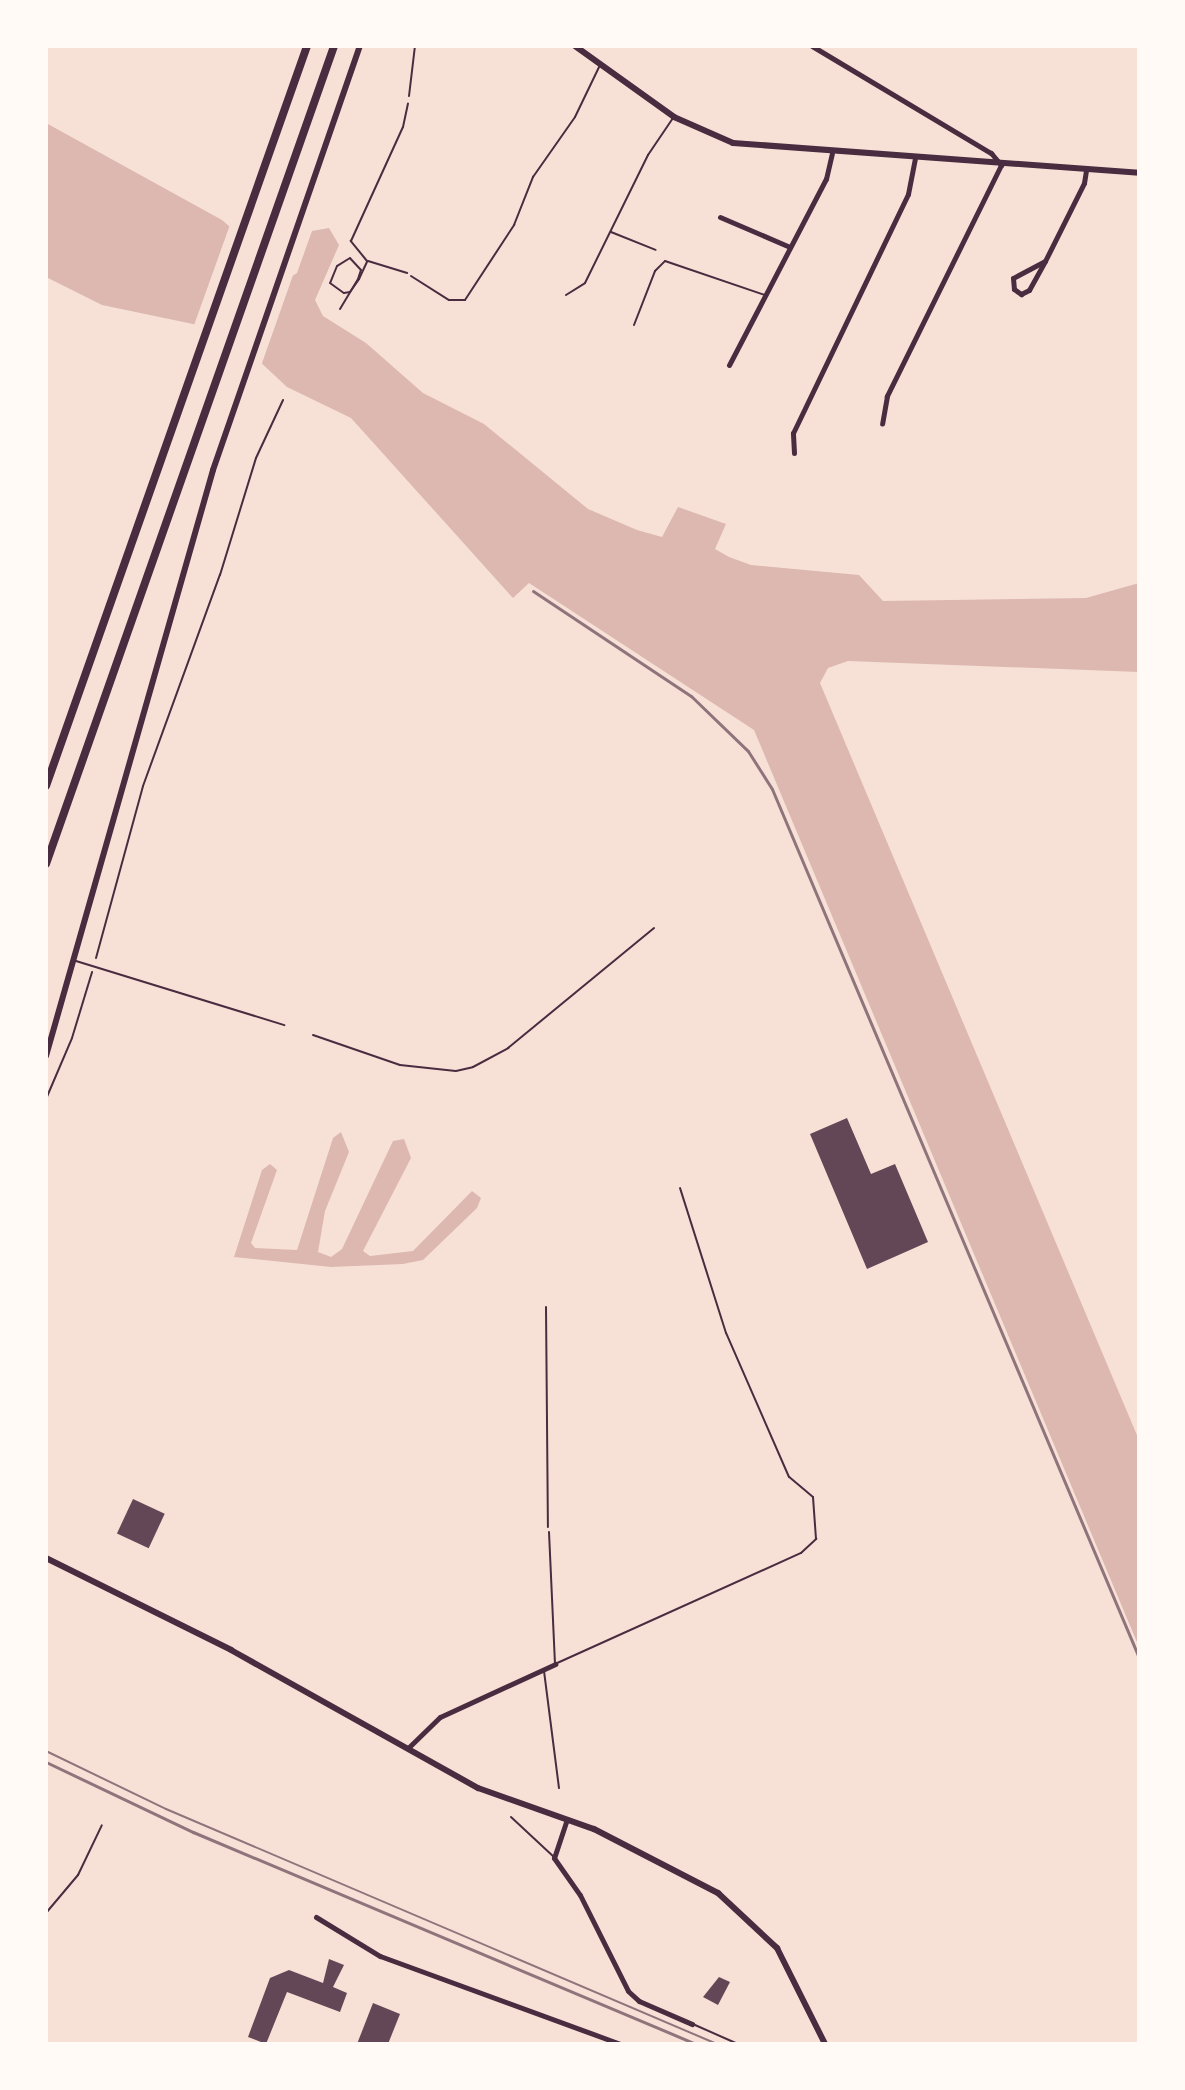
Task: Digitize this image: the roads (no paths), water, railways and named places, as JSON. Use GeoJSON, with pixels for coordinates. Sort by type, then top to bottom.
{"type":"FeatureCollection","features":[{"type":"Feature","properties":{"kind":"highway"},"geometry":{"type":"LineString","coordinates":[[46,786],[271,157],[307,46]]}},
{"type":"Feature","properties":{"kind":"highway"},"geometry":{"type":"LineString","coordinates":[[46,864],[293,171],[334,46]]}},
{"type":"Feature","properties":{"kind":"main road"},"geometry":{"type":"LineString","coordinates":[[46,1056],[76,961],[196,528],[360,46]]}},
{"type":"Feature","properties":{"kind":"main road"},"geometry":{"type":"LineString","coordinates":[[575,46],[674,117],[733,143],[832,154],[1139,173]]}},
{"type":"Feature","properties":{"kind":"main road"},"geometry":{"type":"LineString","coordinates":[[46,1558],[409,1747],[478,1788],[567,1819],[692,1876],[743,1912],[788,1965],[825,2044]]}},
{"type":"Feature","properties":{"kind":"street"},"geometry":{"type":"LineString","coordinates":[[812,46],[991,153],[1001,165],[887,396],[882,424]]}},
{"type":"Feature","properties":{"kind":"street"},"geometry":{"type":"LineString","coordinates":[[729,365],[826,179],[832,154]]}},
{"type":"Feature","properties":{"kind":"street"},"geometry":{"type":"LineString","coordinates":[[794,453],[793,433],[908,194],[915,159]]}},
{"type":"Feature","properties":{"kind":"street"},"geometry":{"type":"LineString","coordinates":[[1045,261],[1013,278],[1014,289],[1021,294],[1029,290],[1045,261],[1086,170]]}},
{"type":"Feature","properties":{"kind":"street"},"geometry":{"type":"LineString","coordinates":[[720,217],[790,247]]}},
{"type":"Feature","properties":{"kind":"street"},"geometry":{"type":"LineString","coordinates":[[409,1747],[440,1717],[555,1664]]}},
{"type":"Feature","properties":{"kind":"street"},"geometry":{"type":"LineString","coordinates":[[567,1819],[554,1858],[580,1895],[628,1991],[639,2001],[692,2024]]}},
{"type":"Feature","properties":{"kind":"street"},"geometry":{"type":"LineString","coordinates":[[316,1917],[380,1956],[620,2044]]}},
{"type":"Feature","properties":{"kind":"lane"},"geometry":{"type":"LineString","coordinates":[[409,96],[415,46]]}},
{"type":"Feature","properties":{"kind":"lane"},"geometry":{"type":"LineString","coordinates":[[411,276],[449,300],[465,300],[514,225],[533,177],[575,117],[601,65]]}},
{"type":"Feature","properties":{"kind":"lane"},"geometry":{"type":"LineString","coordinates":[[566,295],[585,283],[610,231],[674,117]]}},
{"type":"Feature","properties":{"kind":"lane"},"geometry":{"type":"LineString","coordinates":[[610,231],[656,250]]}},
{"type":"Feature","properties":{"kind":"lane"},"geometry":{"type":"LineString","coordinates":[[634,325],[655,271],[665,261],[766,296]]}},
{"type":"Feature","properties":{"kind":"lane"},"geometry":{"type":"LineString","coordinates":[[313,1035],[400,1065],[456,1071],[473,1067],[508,1048],[654,928]]}},
{"type":"Feature","properties":{"kind":"lane"},"geometry":{"type":"LineString","coordinates":[[76,961],[284,1025]]}},
{"type":"Feature","properties":{"kind":"lane"},"geometry":{"type":"LineString","coordinates":[[549,1532],[555,1664],[801,1553],[816,1539],[813,1497],[789,1477],[726,1333],[680,1188]]}},
{"type":"Feature","properties":{"kind":"lane"},"geometry":{"type":"LineString","coordinates":[[544,1669],[559,1788]]}},
{"type":"Feature","properties":{"kind":"lane"},"geometry":{"type":"LineString","coordinates":[[511,1817],[554,1858]]}},
{"type":"Feature","properties":{"kind":"lane"},"geometry":{"type":"LineString","coordinates":[[692,2024],[738,2044]]}},
{"type":"Feature","properties":{"kind":"tram line"},"geometry":{"type":"LineString","coordinates":[[46,1751],[166,1809],[717,2044]]}},
{"type":"Feature","properties":{"kind":"railway"},"geometry":{"type":"LineString","coordinates":[[533,591],[691,696],[748,751],[772,789],[1139,1658]]}},
{"type":"Feature","properties":{"kind":"railway"},"geometry":{"type":"LineString","coordinates":[[46,1762],[193,1832],[696,2044]]}}]}
